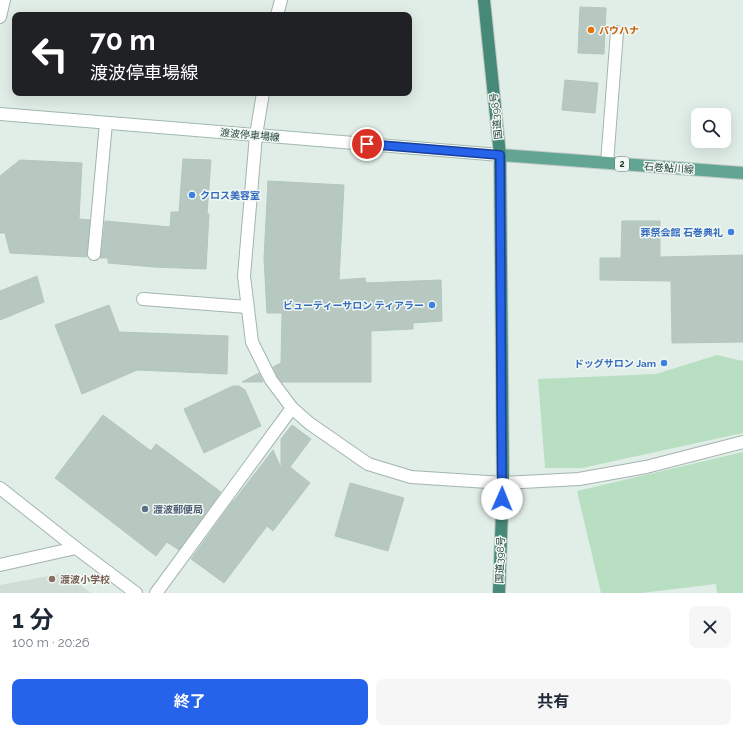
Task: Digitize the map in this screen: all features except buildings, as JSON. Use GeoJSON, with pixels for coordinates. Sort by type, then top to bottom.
{"type":"FeatureCollection","features":[{"type":"Feature","properties":{"kind":"highway","name":"国道398号"},"geometry":{"type":"LineString","coordinates":[[484,0],[500,155],[503,483],[499,593]]}},
{"type":"Feature","properties":{"kind":"main road","name":"石巻鮎川線"},"geometry":{"type":"LineString","coordinates":[[500,155],[743,173]]}},
{"type":"Feature","properties":{"kind":"street"},"geometry":{"type":"LineString","coordinates":[[0,17],[4,0]]}},
{"type":"Feature","properties":{"kind":"street"},"geometry":{"type":"LineString","coordinates":[[278,12],[280,0]]}},
{"type":"Feature","properties":{"kind":"street"},"geometry":{"type":"LineString","coordinates":[[607,163],[617,32]]}},
{"type":"Feature","properties":{"kind":"street"},"geometry":{"type":"LineString","coordinates":[[262,96],[256,135],[244,276],[247,307],[252,342],[271,380],[292,408],[309,423],[368,464],[411,477],[503,483],[579,479],[646,467],[743,442]]}},
{"type":"Feature","properties":{"kind":"street","name":"渡波停車場線"},"geometry":{"type":"LineString","coordinates":[[0,114],[500,155]]}},
{"type":"Feature","properties":{"kind":"street"},"geometry":{"type":"LineString","coordinates":[[94,254],[106,123]]}},
{"type":"Feature","properties":{"kind":"street"},"geometry":{"type":"LineString","coordinates":[[143,299],[247,307]]}},
{"type":"Feature","properties":{"kind":"street"},"geometry":{"type":"LineString","coordinates":[[156,593],[292,408]]}},
{"type":"Feature","properties":{"kind":"street"},"geometry":{"type":"LineString","coordinates":[[0,488],[136,593]]}},
{"type":"Feature","properties":{"kind":"street"},"geometry":{"type":"LineString","coordinates":[[0,564],[76,548]]}},
{"type":"Feature","properties":{"kind":"shaded area","name":"渡波小学校"},"geometry":{"type":"Polygon","coordinates":[[[65,573],[91,593],[0,593],[0,585],[65,573]]]}},
{"type":"Feature","properties":{"kind":"green space"},"geometry":{"type":"Polygon","coordinates":[[[717,355],[743,361],[743,433],[582,468],[545,468],[538,379],[656,374],[717,355]]]}},
{"type":"Feature","properties":{"kind":"green space"},"geometry":{"type":"Polygon","coordinates":[[[743,452],[743,593],[717,593],[716,584],[641,593],[601,593],[577,491],[743,452]]]}},
{"type":"Feature","properties":{"kind":"place","name":"パウハナ"},"geometry":{"type":"Point","coordinates":[591,30]}},
{"type":"Feature","properties":{"kind":"place","name":"クロス美容室"},"geometry":{"type":"Point","coordinates":[192,195]}},
{"type":"Feature","properties":{"kind":"place","name":"葬祭会館 石巻典礼"},"geometry":{"type":"Point","coordinates":[731,232]}},
{"type":"Feature","properties":{"kind":"place","name":"ビューティーサロン ティアラー"},"geometry":{"type":"Point","coordinates":[432,305]}},
{"type":"Feature","properties":{"kind":"place","name":"ドッグサロン Jam"},"geometry":{"type":"Point","coordinates":[664,363]}},
{"type":"Feature","properties":{"kind":"place","name":"渡波郵便局"},"geometry":{"type":"Point","coordinates":[145,509]}},
{"type":"Feature","properties":{"kind":"place","name":"渡波小学校"},"geometry":{"type":"Point","coordinates":[52,579]}},
{"type":"Feature","properties":{"kind":"route"},"geometry":{"type":"LineString","coordinates":[[367,144],[500,155],[502,499]]}}]}
